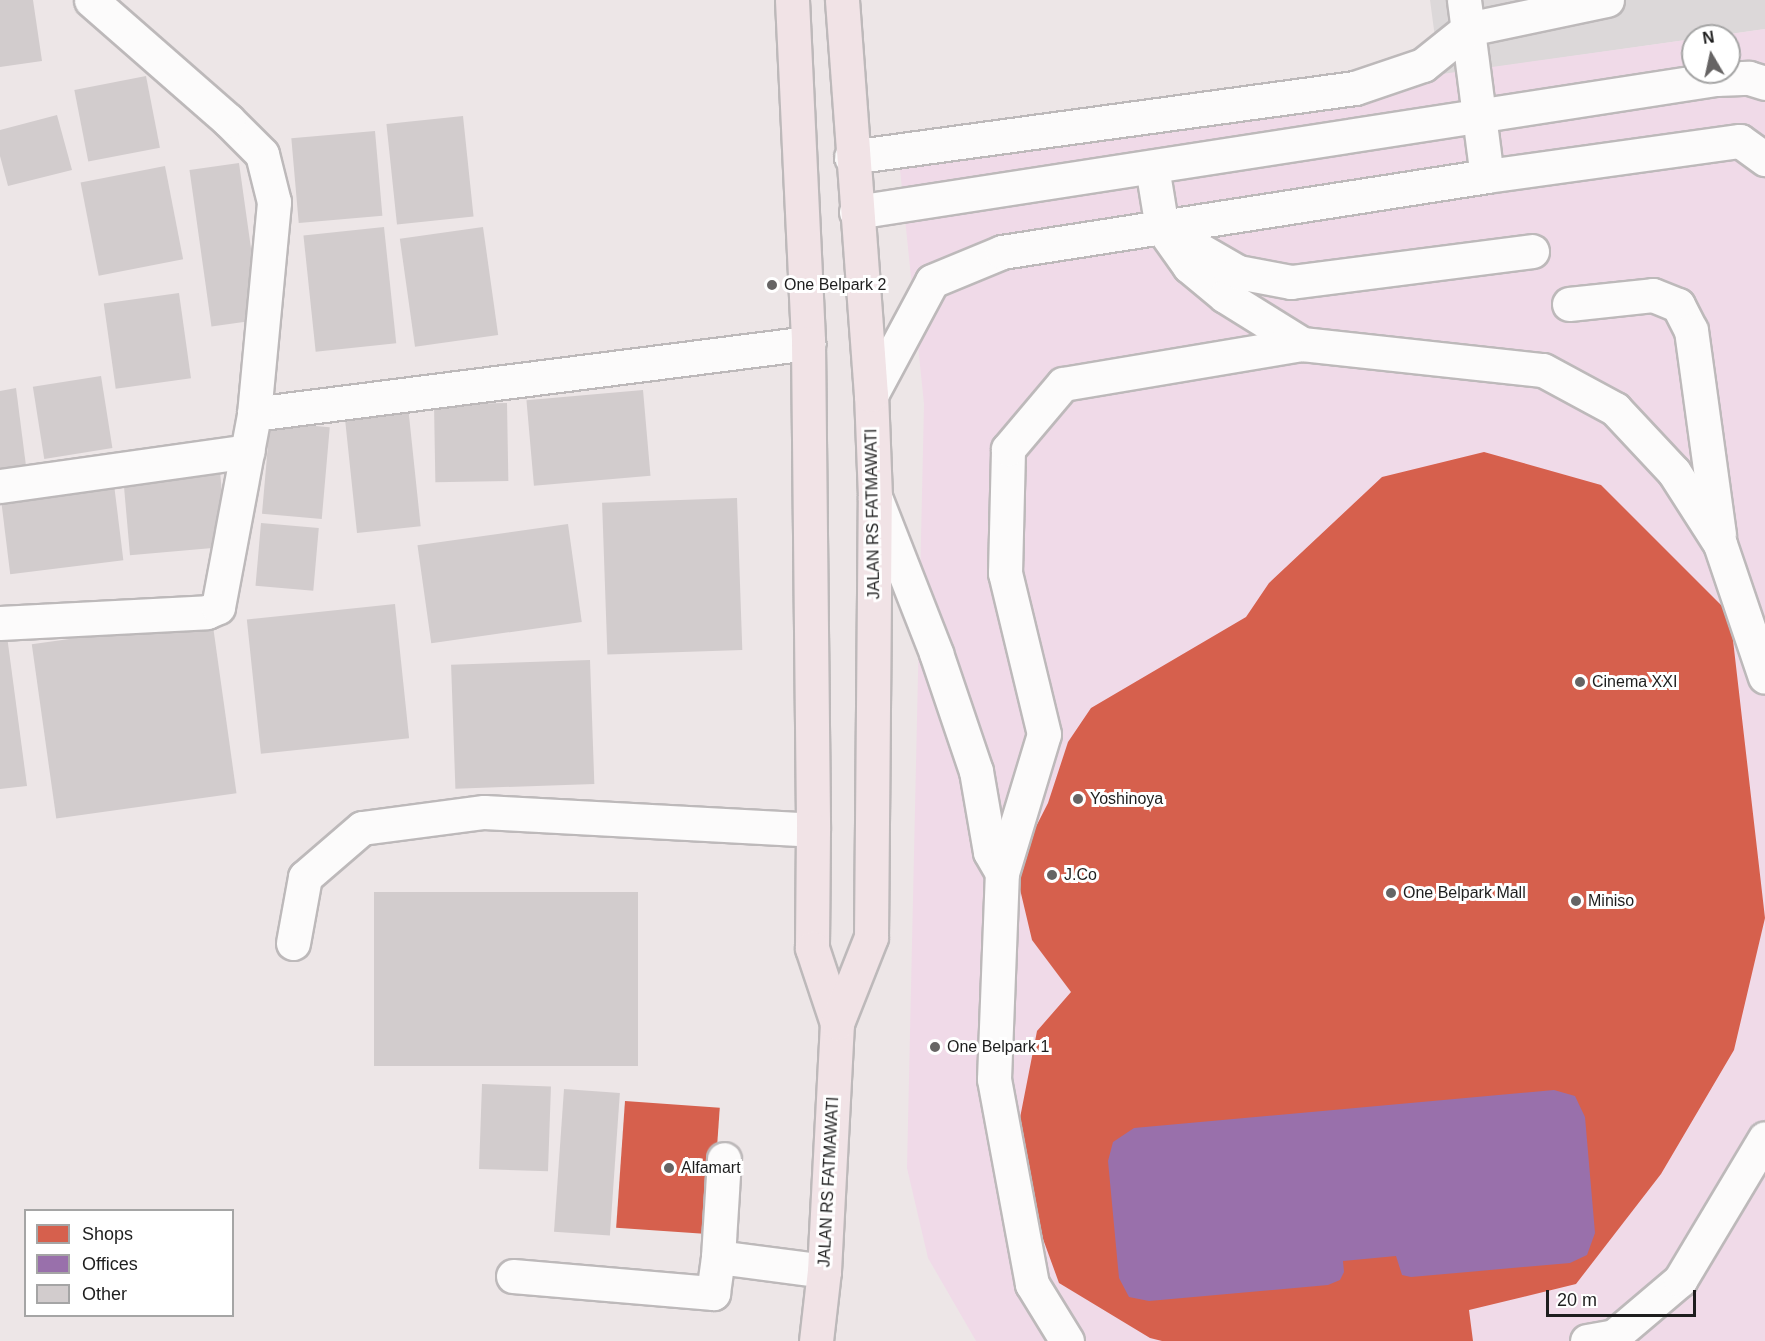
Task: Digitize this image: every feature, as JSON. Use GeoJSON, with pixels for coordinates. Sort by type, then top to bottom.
{"type":"FeatureCollection","features":[{"type":"Feature","properties":{"kind":"main road","name":"JALAN RS FATMAWATI"},"geometry":{"type":"LineString","coordinates":[[792,0],[808,343],[812,948],[837,1023]]}},
{"type":"Feature","properties":{"kind":"main road","name":"JALAN RS FATMAWATI"},"geometry":{"type":"LineString","coordinates":[[816,1341],[824,1271],[837,1023],[871,936],[875,497],[842,0]]}},
{"type":"Feature","properties":{"kind":"street"},"geometry":{"type":"LineString","coordinates":[[0,623],[207,612],[218,607],[254,414],[274,202],[262,154],[228,120],[91,0]]}},
{"type":"Feature","properties":{"kind":"street"},"geometry":{"type":"LineString","coordinates":[[851,157],[1355,88],[1423,65],[1466,15],[1607,0]]}},
{"type":"Feature","properties":{"kind":"street"},"geometry":{"type":"LineString","coordinates":[[1466,15],[1487,176]]}},
{"type":"Feature","properties":{"kind":"street"},"geometry":{"type":"LineString","coordinates":[[856,212],[1716,79],[1749,78],[1765,83]]}},
{"type":"Feature","properties":{"kind":"street"},"geometry":{"type":"LineString","coordinates":[[870,395],[932,281],[1002,252],[1487,176],[1740,141],[1765,159]]}},
{"type":"Feature","properties":{"kind":"street"},"geometry":{"type":"LineString","coordinates":[[1152,166],[1162,228],[1189,266],[1225,296],[1302,344]]}},
{"type":"Feature","properties":{"kind":"street"},"geometry":{"type":"LineString","coordinates":[[1162,228],[1238,272],[1291,282],[1532,251]]}},
{"type":"Feature","properties":{"kind":"street"},"geometry":{"type":"LineString","coordinates":[[1569,304],[1653,296],[1678,305],[1691,330],[1720,544],[1765,677]]}},
{"type":"Feature","properties":{"kind":"street"},"geometry":{"type":"LineString","coordinates":[[254,414],[808,343]]}},
{"type":"Feature","properties":{"kind":"street"},"geometry":{"type":"LineString","coordinates":[[1067,1341],[1032,1284],[994,1079],[1002,873],[1044,734],[1005,573],[1008,449],[1063,384],[1302,344],[1543,370],[1615,409],[1674,472],[1720,544],[1765,622]]}},
{"type":"Feature","properties":{"kind":"street"},"geometry":{"type":"LineString","coordinates":[[0,486],[248,451]]}},
{"type":"Feature","properties":{"kind":"street"},"geometry":{"type":"LineString","coordinates":[[875,497],[936,653],[976,771],[990,852],[1002,873]]}},
{"type":"Feature","properties":{"kind":"street"},"geometry":{"type":"LineString","coordinates":[[293,943],[305,877],[362,828],[484,812],[813,830]]}},
{"type":"Feature","properties":{"kind":"street"},"geometry":{"type":"LineString","coordinates":[[1587,1341],[1614,1336],[1680,1280],[1765,1138]]}},
{"type":"Feature","properties":{"kind":"street"},"geometry":{"type":"LineString","coordinates":[[513,1275],[713,1293],[718,1257],[724,1159]]}},
{"type":"Feature","properties":{"kind":"street"},"geometry":{"type":"LineString","coordinates":[[718,1257],[824,1271]]}},
{"type":"Feature","properties":{"kind":"shaded area"},"geometry":{"type":"Polygon","coordinates":[[[1430,0],[1765,0],[1765,29],[1741,32],[1741,24],[1681,24],[1681,41],[1440,75],[1430,0]]]}},
{"type":"Feature","properties":{"kind":"shaded area"},"geometry":{"type":"Polygon","coordinates":[[[1765,29],[1765,1341],[976,1341],[928,1258],[907,1168],[924,404],[898,150],[1681,41],[1681,84],[1741,84],[1741,32],[1765,29]]]}},
{"type":"Feature","properties":{"kind":"building: Shops","name":"One Belpark Mall"},"geometry":{"type":"Polygon","coordinates":[[[1484,452],[1601,485],[1730,614],[1765,918],[1734,1050],[1661,1174],[1576,1284],[1469,1310],[1473,1341],[1162,1341],[1150,1338],[1059,1283],[1043,1239],[1019,1123],[1037,1031],[1071,992],[1032,940],[1015,868],[1048,803],[1068,742],[1091,708],[1246,617],[1269,583],[1382,477],[1484,452]]]}},
{"type":"Feature","properties":{"kind":"building: Shops","name":"Alfamart"},"geometry":{"type":"Polygon","coordinates":[[[625,1101],[720,1108],[711,1234],[616,1228],[625,1101]]]}},
{"type":"Feature","properties":{"kind":"building: Offices"},"geometry":{"type":"Polygon","coordinates":[[[1554,1090],[1575,1096],[1585,1117],[1595,1233],[1587,1255],[1570,1263],[1411,1277],[1402,1275],[1396,1256],[1343,1261],[1344,1272],[1340,1280],[1328,1285],[1149,1301],[1129,1297],[1119,1278],[1108,1161],[1113,1142],[1134,1128],[1554,1090]]]}},
{"type":"Feature","properties":{"kind":"building: Other"},"geometry":{"type":"Polygon","coordinates":[[[0,0],[33,0],[42,61],[0,67],[0,0]]]}},
{"type":"Feature","properties":{"kind":"building: Other"},"geometry":{"type":"Polygon","coordinates":[[[146,76],[160,148],[88,162],[74,90],[146,76]]]}},
{"type":"Feature","properties":{"kind":"building: Other"},"geometry":{"type":"Polygon","coordinates":[[[57,115],[72,170],[8,186],[0,156],[0,130],[57,115]]]}},
{"type":"Feature","properties":{"kind":"building: Other"},"geometry":{"type":"Polygon","coordinates":[[[463,116],[474,216],[397,224],[386,124],[463,116]]]}},
{"type":"Feature","properties":{"kind":"building: Other"},"geometry":{"type":"Polygon","coordinates":[[[375,131],[382,216],[299,223],[291,138],[375,131]]]}},
{"type":"Feature","properties":{"kind":"building: Other"},"geometry":{"type":"Polygon","coordinates":[[[239,163],[261,319],[211,326],[189,170],[239,163]]]}},
{"type":"Feature","properties":{"kind":"building: Other"},"geometry":{"type":"Polygon","coordinates":[[[165,166],[183,259],[99,276],[81,182],[165,166]]]}},
{"type":"Feature","properties":{"kind":"building: Other"},"geometry":{"type":"Polygon","coordinates":[[[384,227],[396,343],[316,352],[303,235],[384,227]]]}},
{"type":"Feature","properties":{"kind":"building: Other"},"geometry":{"type":"Polygon","coordinates":[[[483,227],[498,335],[415,347],[400,239],[483,227]]]}},
{"type":"Feature","properties":{"kind":"building: Other"},"geometry":{"type":"Polygon","coordinates":[[[179,293],[191,378],[116,389],[104,304],[179,293]]]}},
{"type":"Feature","properties":{"kind":"building: Other"},"geometry":{"type":"Polygon","coordinates":[[[101,376],[112,448],[44,459],[33,387],[101,376]]]}},
{"type":"Feature","properties":{"kind":"building: Other"},"geometry":{"type":"Polygon","coordinates":[[[16,388],[26,466],[0,469],[0,391],[16,388]]]}},
{"type":"Feature","properties":{"kind":"building: Other"},"geometry":{"type":"Polygon","coordinates":[[[643,390],[650,476],[534,486],[526,400],[643,390]]]}},
{"type":"Feature","properties":{"kind":"building: Other"},"geometry":{"type":"Polygon","coordinates":[[[507,403],[508,481],[435,482],[434,404],[507,403]]]}},
{"type":"Feature","properties":{"kind":"building: Other"},"geometry":{"type":"Polygon","coordinates":[[[408,406],[421,526],[357,533],[344,413],[408,406]]]}},
{"type":"Feature","properties":{"kind":"building: Other"},"geometry":{"type":"Polygon","coordinates":[[[270,422],[330,427],[322,519],[262,514],[270,422]]]}},
{"type":"Feature","properties":{"kind":"building: Other"},"geometry":{"type":"Polygon","coordinates":[[[220,471],[227,547],[130,555],[123,479],[220,471]]]}},
{"type":"Feature","properties":{"kind":"building: Other"},"geometry":{"type":"Polygon","coordinates":[[[113,476],[123,560],[10,574],[0,490],[113,476]]]}},
{"type":"Feature","properties":{"kind":"building: Other"},"geometry":{"type":"Polygon","coordinates":[[[737,498],[742,650],[607,655],[602,503],[737,498]]]}},
{"type":"Feature","properties":{"kind":"building: Other"},"geometry":{"type":"Polygon","coordinates":[[[261,523],[319,528],[313,591],[256,586],[261,523]]]}},
{"type":"Feature","properties":{"kind":"building: Other"},"geometry":{"type":"Polygon","coordinates":[[[568,524],[582,622],[431,643],[417,545],[568,524]]]}},
{"type":"Feature","properties":{"kind":"building: Other"},"geometry":{"type":"Polygon","coordinates":[[[395,604],[409,738],[261,754],[247,620],[395,604]]]}},
{"type":"Feature","properties":{"kind":"building: Other"},"geometry":{"type":"Polygon","coordinates":[[[212,619],[236,793],[56,819],[32,644],[212,619]]]}},
{"type":"Feature","properties":{"kind":"building: Other"},"geometry":{"type":"Polygon","coordinates":[[[7,636],[27,786],[0,789],[0,637],[7,636]]]}},
{"type":"Feature","properties":{"kind":"building: Other"},"geometry":{"type":"Polygon","coordinates":[[[590,660],[594,784],[455,789],[451,665],[590,660]]]}},
{"type":"Feature","properties":{"kind":"building: Other"},"geometry":{"type":"Polygon","coordinates":[[[374,892],[638,892],[638,1066],[374,1066],[374,892]]]}},
{"type":"Feature","properties":{"kind":"building: Other"},"geometry":{"type":"Polygon","coordinates":[[[482,1084],[551,1086],[548,1171],[479,1169],[482,1084]]]}},
{"type":"Feature","properties":{"kind":"building: Other"},"geometry":{"type":"Polygon","coordinates":[[[564,1089],[620,1093],[610,1236],[554,1232],[564,1089]]]}},
{"type":"Feature","properties":{"kind":"place","name":"One Belpark 2"},"geometry":{"type":"Point","coordinates":[772,285]}},
{"type":"Feature","properties":{"kind":"place","name":"Cinema XXI"},"geometry":{"type":"Point","coordinates":[1580,682]}},
{"type":"Feature","properties":{"kind":"place","name":"Yoshinoya"},"geometry":{"type":"Point","coordinates":[1078,799]}},
{"type":"Feature","properties":{"kind":"place","name":"J.Co"},"geometry":{"type":"Point","coordinates":[1052,875]}},
{"type":"Feature","properties":{"kind":"place","name":"One Belpark Mall"},"geometry":{"type":"Point","coordinates":[1391,893]}},
{"type":"Feature","properties":{"kind":"place","name":"Miniso"},"geometry":{"type":"Point","coordinates":[1576,901]}},
{"type":"Feature","properties":{"kind":"place","name":"One Belpark 1"},"geometry":{"type":"Point","coordinates":[935,1047]}},
{"type":"Feature","properties":{"kind":"place","name":"Alfamart"},"geometry":{"type":"Point","coordinates":[669,1168]}}]}
